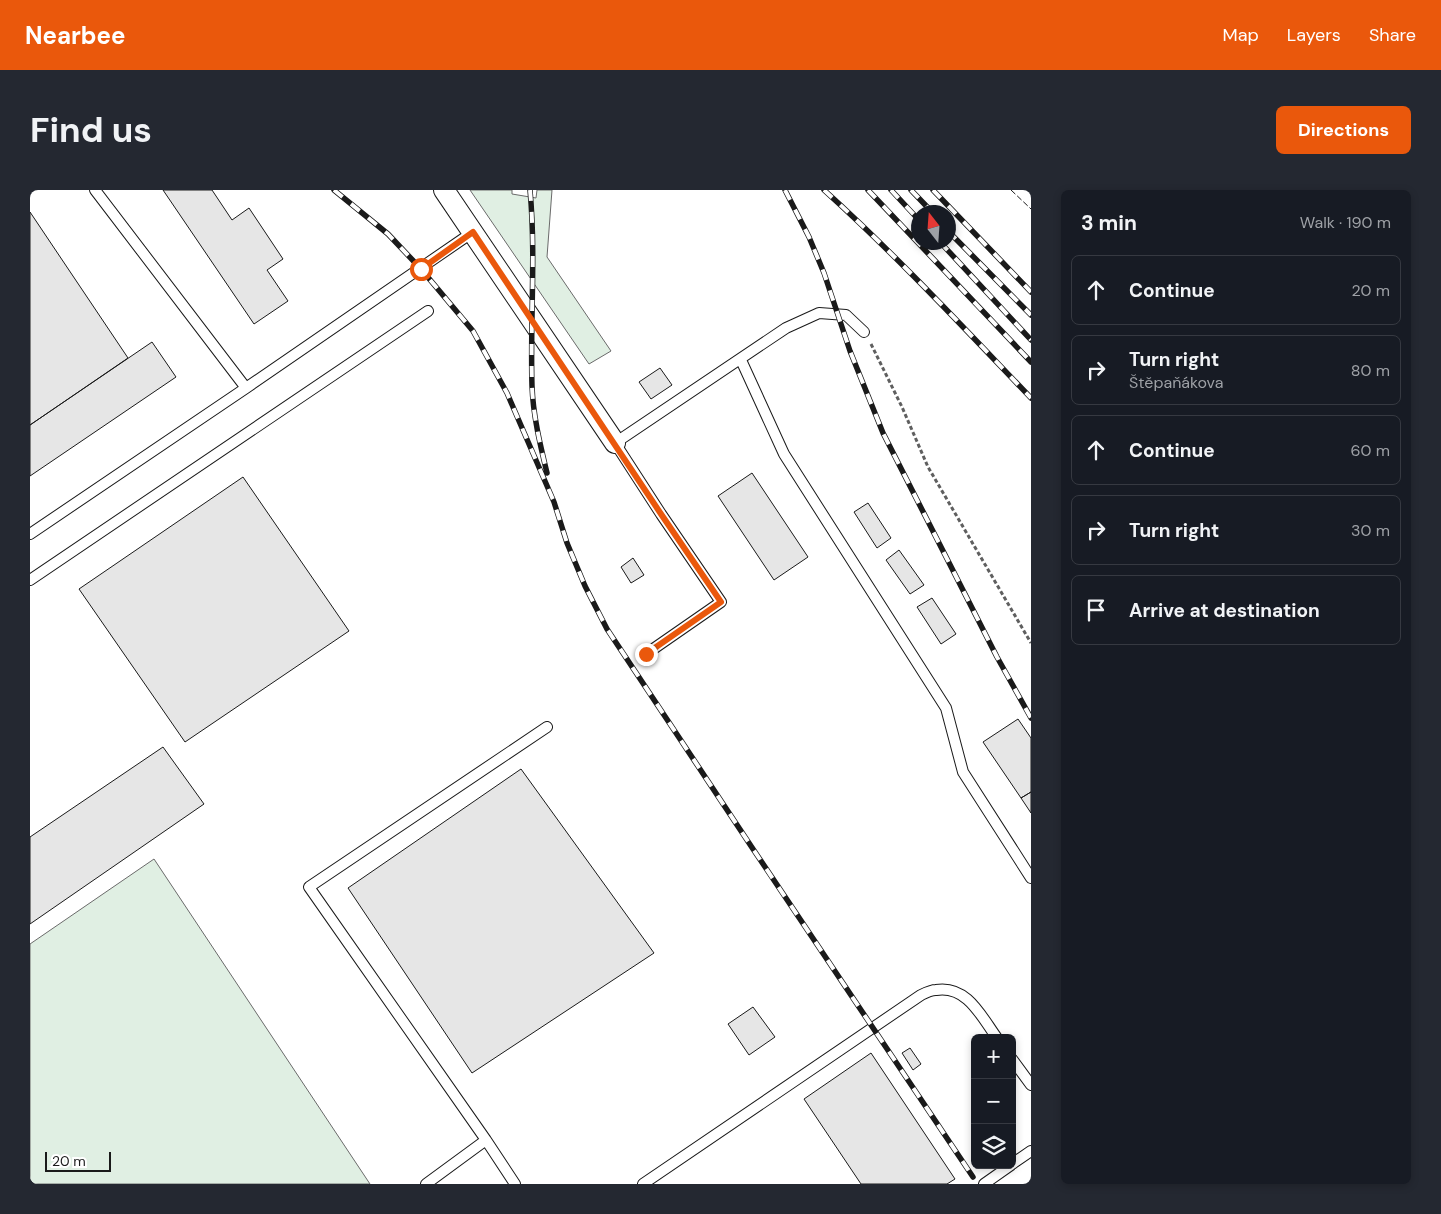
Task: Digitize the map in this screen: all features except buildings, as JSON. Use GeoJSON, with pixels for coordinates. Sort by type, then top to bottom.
{"type":"FeatureCollection","features":[{"type":"Feature","properties":{"kind":"street"},"geometry":{"type":"LineString","coordinates":[[444,190],[615,443]]}},
{"type":"Feature","properties":{"kind":"lane"},"geometry":{"type":"LineString","coordinates":[[95,190],[246,388]]}},
{"type":"Feature","properties":{"kind":"lane"},"geometry":{"type":"LineString","coordinates":[[30,534],[473,232]]}},
{"type":"Feature","properties":{"kind":"lane"},"geometry":{"type":"LineString","coordinates":[[30,580],[428,311]]}},
{"type":"Feature","properties":{"kind":"lane"},"geometry":{"type":"LineString","coordinates":[[646,654],[721,602],[615,443],[786,328],[819,313],[846,315],[864,332]]}},
{"type":"Feature","properties":{"kind":"lane"},"geometry":{"type":"LineString","coordinates":[[741,360],[784,454],[946,708],[963,772],[1031,878]]}},
{"type":"Feature","properties":{"kind":"lane"},"geometry":{"type":"LineString","coordinates":[[515,1184],[309,887],[547,727]]}},
{"type":"Feature","properties":{"kind":"lane"},"geometry":{"type":"LineString","coordinates":[[643,1184],[921,995],[935,990],[950,989],[962,994],[972,1003],[994,1034]]}},
{"type":"Feature","properties":{"kind":"lane"},"geometry":{"type":"LineString","coordinates":[[1016,1064],[1031,1085]]}},
{"type":"Feature","properties":{"kind":"lane"},"geometry":{"type":"LineString","coordinates":[[426,1184],[486,1140]]}},
{"type":"Feature","properties":{"kind":"lane"},"geometry":{"type":"LineString","coordinates":[[1016,1162],[1031,1151]]}},
{"type":"Feature","properties":{"kind":"lane"},"geometry":{"type":"LineString","coordinates":[[984,1184],[1006,1169]]}},
{"type":"Feature","properties":{"kind":"path"},"geometry":{"type":"LineString","coordinates":[[864,332],[902,407],[928,467],[1031,643]]}},
{"type":"Feature","properties":{"kind":"green space"},"geometry":{"type":"Polygon","coordinates":[[[470,190],[512,190],[512,194],[536,198],[537,190],[552,190],[547,257],[611,351],[589,364],[470,190]]]}},
{"type":"Feature","properties":{"kind":"green space"},"geometry":{"type":"Polygon","coordinates":[[[154,859],[370,1184],[30,1184],[30,944],[154,859]]]}},
{"type":"Feature","properties":{"kind":"railway"},"geometry":{"type":"LineString","coordinates":[[334,190],[388,234],[421,269],[473,331],[507,393],[554,502],[567,543],[585,586],[607,629],[973,1177]]}},
{"type":"Feature","properties":{"kind":"railway"},"geometry":{"type":"LineString","coordinates":[[530,190],[533,239],[533,397],[537,430],[547,473]]}},
{"type":"Feature","properties":{"kind":"railway"},"geometry":{"type":"LineString","coordinates":[[785,190],[809,237],[824,273],[850,351],[883,433],[997,657],[1031,718]]}},
{"type":"Feature","properties":{"kind":"railway"},"geometry":{"type":"LineString","coordinates":[[824,190],[904,266],[1031,398]]}},
{"type":"Feature","properties":{"kind":"railway"},"geometry":{"type":"LineString","coordinates":[[868,190],[1031,362]]}},
{"type":"Feature","properties":{"kind":"railway"},"geometry":{"type":"LineString","coordinates":[[891,190],[911,211]]}},
{"type":"Feature","properties":{"kind":"railway"},"geometry":{"type":"LineString","coordinates":[[911,190],[925,205]]}},
{"type":"Feature","properties":{"kind":"railway"},"geometry":{"type":"LineString","coordinates":[[933,190],[1031,292]]}},
{"type":"Feature","properties":{"kind":"railway"},"geometry":{"type":"LineString","coordinates":[[956,239],[1031,315]]}},
{"type":"Feature","properties":{"kind":"railway"},"geometry":{"type":"LineString","coordinates":[[947,250],[1031,340]]}},
{"type":"Feature","properties":{"kind":"fence"},"geometry":{"type":"LineString","coordinates":[[1011,190],[1031,209]]}},
{"type":"Feature","properties":{"kind":"route"},"geometry":{"type":"LineString","coordinates":[[421,269],[473,232],[721,602],[646,654]]}}]}
